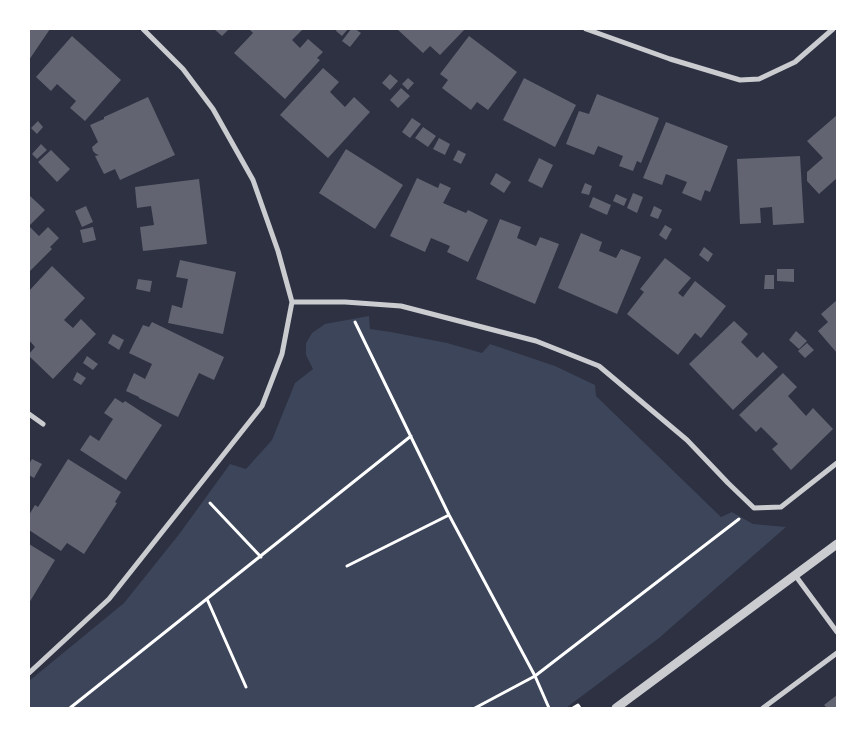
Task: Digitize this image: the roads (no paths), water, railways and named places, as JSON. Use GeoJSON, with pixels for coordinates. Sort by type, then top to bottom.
{"type":"FeatureCollection","features":[{"type":"Feature","properties":{"kind":"street"},"geometry":{"type":"LineString","coordinates":[[29,673],[109,599],[262,406],[282,354],[292,302],[278,251],[253,180],[213,109],[183,69],[143,29]]}},
{"type":"Feature","properties":{"kind":"street"},"geometry":{"type":"LineString","coordinates":[[586,29],[670,59],[740,80],[759,79],[795,62],[833,29]]}},
{"type":"Feature","properties":{"kind":"street"},"geometry":{"type":"LineString","coordinates":[[292,302],[345,302],[401,306],[536,341],[599,366],[687,440],[728,484],[754,508],[781,507],[837,463]]}},
{"type":"Feature","properties":{"kind":"street"},"geometry":{"type":"LineString","coordinates":[[29,414],[43,424]]}},
{"type":"Feature","properties":{"kind":"street"},"geometry":{"type":"LineString","coordinates":[[616,708],[837,544]]}},
{"type":"Feature","properties":{"kind":"street"},"geometry":{"type":"LineString","coordinates":[[795,575],[837,632]]}},
{"type":"Feature","properties":{"kind":"street"},"geometry":{"type":"LineString","coordinates":[[763,708],[837,653]]}}]}
